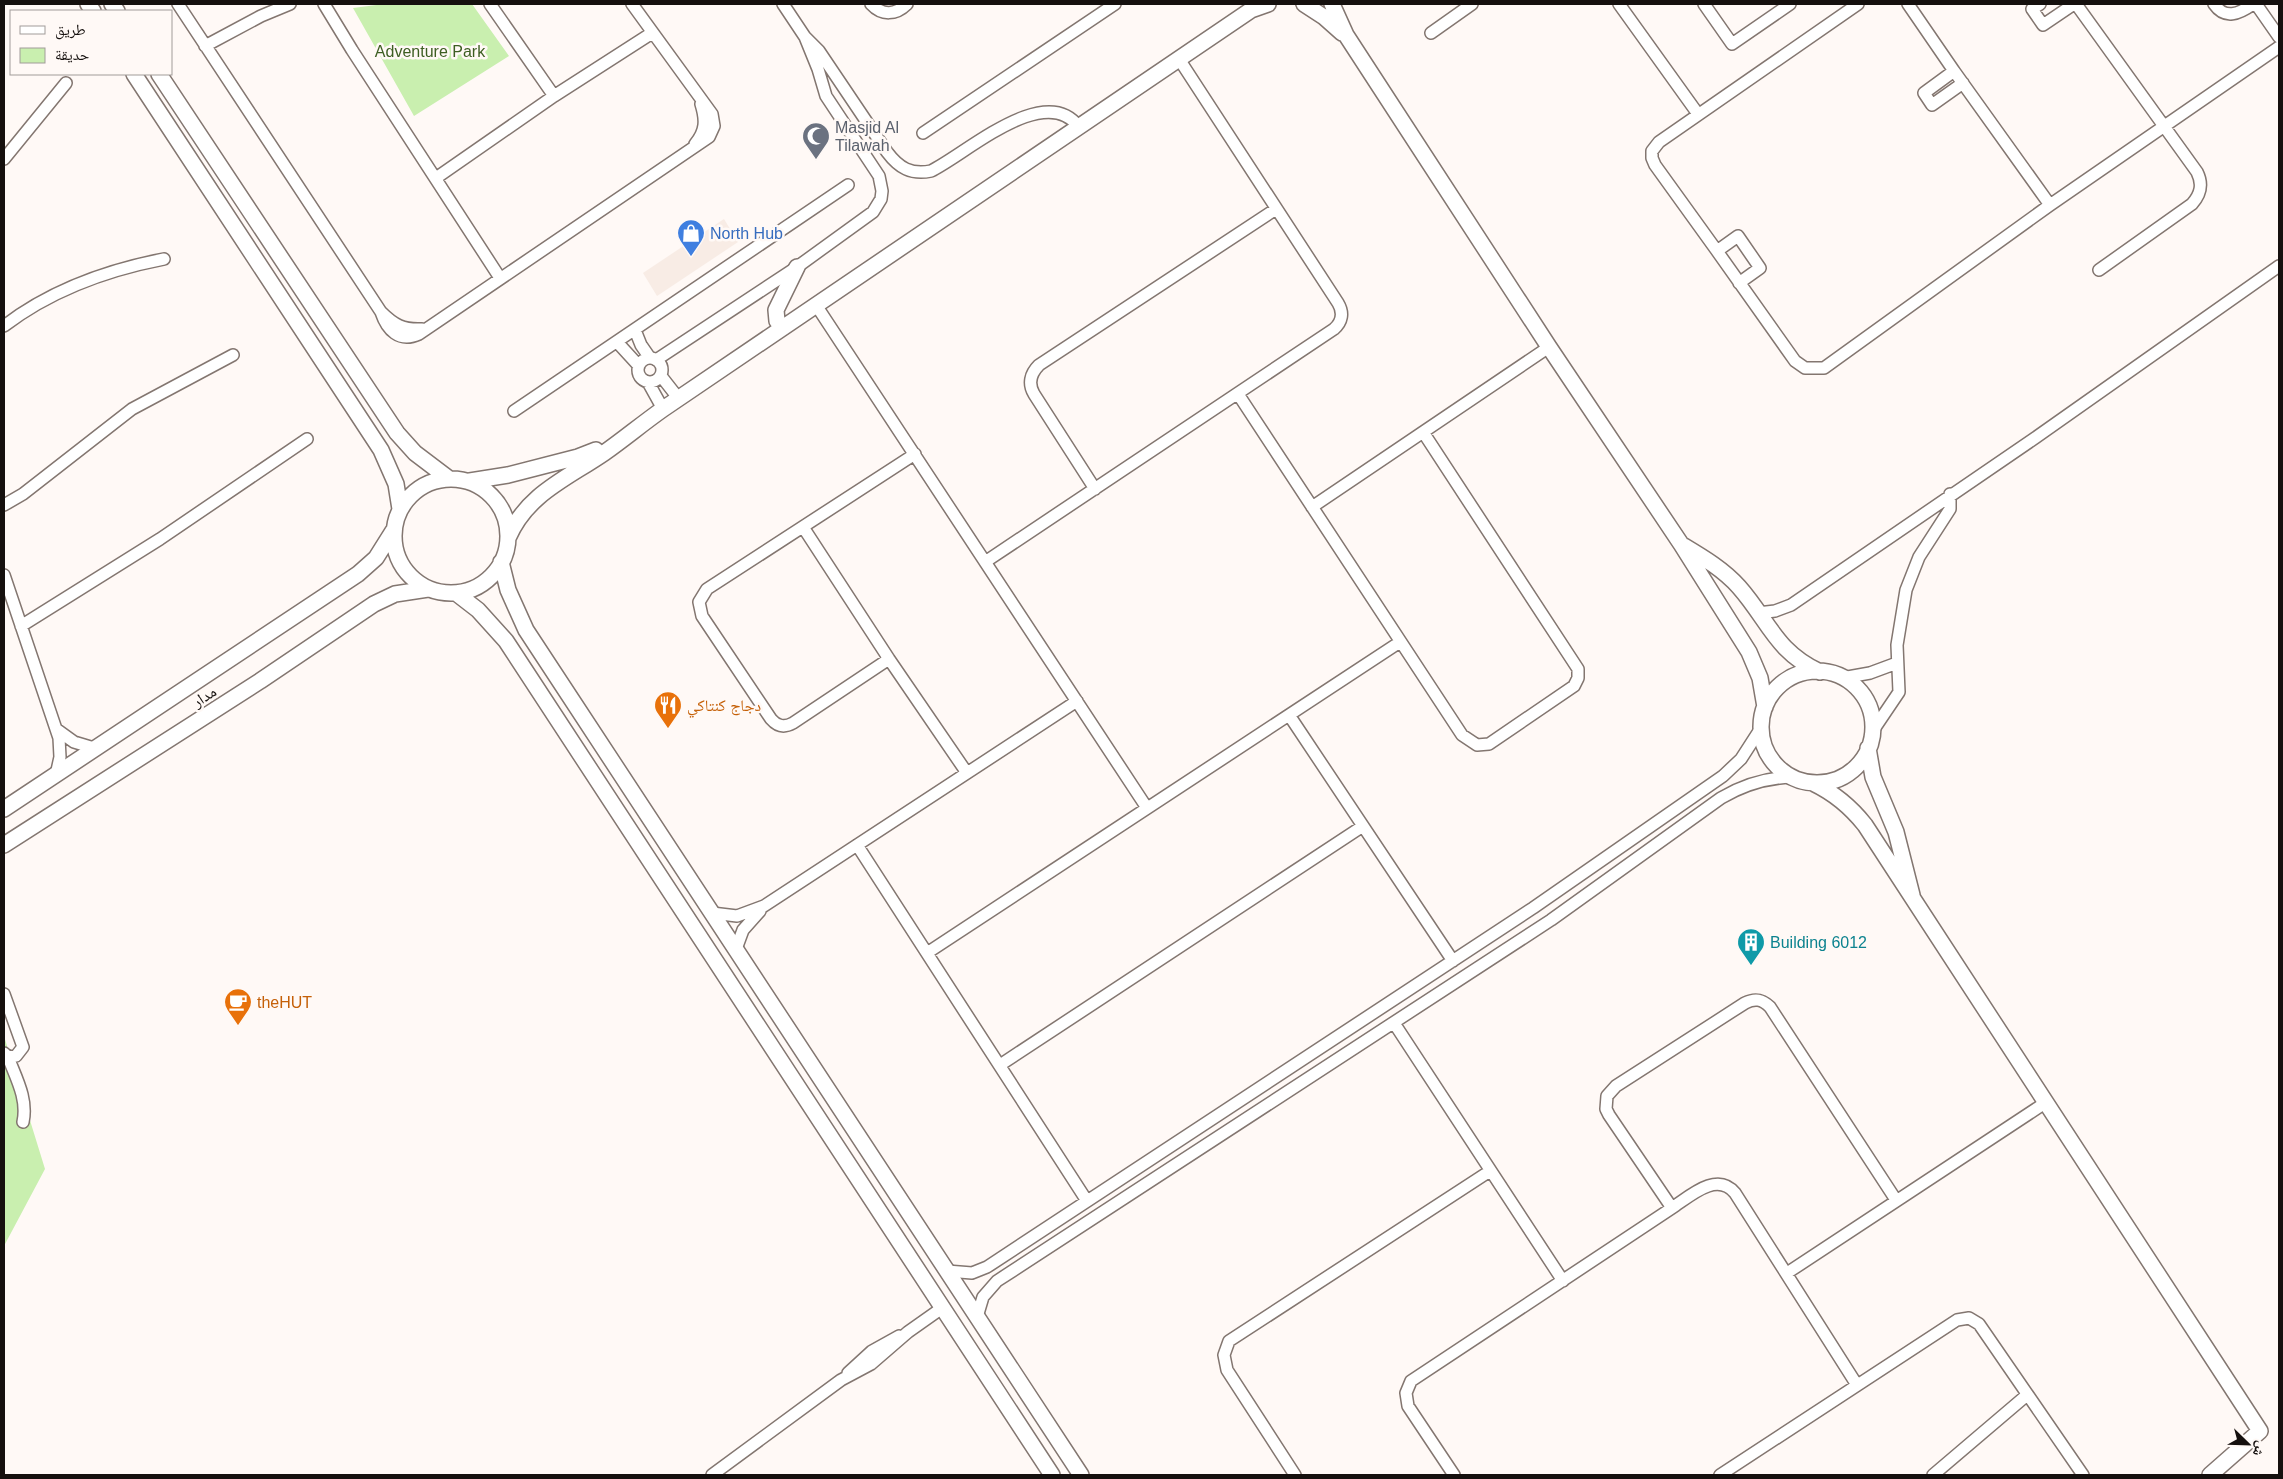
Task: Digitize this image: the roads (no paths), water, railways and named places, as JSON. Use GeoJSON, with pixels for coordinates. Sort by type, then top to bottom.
{"type":"FeatureCollection","features":[{"type":"Feature","properties":{"kind":"street"},"geometry":{"type":"LineString","coordinates":[[178,4],[381,312],[387,326],[399,336],[410,337],[427,329],[709,137],[714,126],[712,114],[632,4]]}},
{"type":"Feature","properties":{"kind":"street"},"geometry":{"type":"LineString","coordinates":[[205,46],[261,16],[290,4]]}},
{"type":"Feature","properties":{"kind":"street"},"geometry":{"type":"LineString","coordinates":[[324,4],[500,278]]}},
{"type":"Feature","properties":{"kind":"street"},"geometry":{"type":"LineString","coordinates":[[490,4],[554,96]]}},
{"type":"Feature","properties":{"kind":"street"},"geometry":{"type":"LineString","coordinates":[[783,4],[805,37],[819,51],[887,152],[899,166],[914,173],[923,173],[938,168],[1028,114],[1041,112],[1060,113],[1070,117],[1079,127]]}},
{"type":"Feature","properties":{"kind":"street"},"geometry":{"type":"LineString","coordinates":[[871,4],[879,11],[889,13],[899,11],[907,4]]}},
{"type":"Feature","properties":{"kind":"street"},"geometry":{"type":"LineString","coordinates":[[923,133],[1115,4]]}},
{"type":"Feature","properties":{"kind":"street"},"geometry":{"type":"LineString","coordinates":[[649,419],[630,428],[600,448],[578,457],[508,475],[470,481],[448,478],[424,485],[410,495],[400,509],[394,531],[395,549],[402,566],[413,579],[428,589],[456,593],[482,583],[490,577],[501,562],[508,538],[523,511],[537,496],[604,453],[663,409],[1253,7],[1268,4]]}},
{"type":"Feature","properties":{"kind":"street"},"geometry":{"type":"LineString","coordinates":[[1304,4],[1346,35]]}},
{"type":"Feature","properties":{"kind":"street"},"geometry":{"type":"LineString","coordinates":[[1332,4],[1346,35],[1549,347],[1681,544],[1749,652],[1760,678],[1765,707]]}},
{"type":"Feature","properties":{"kind":"street"},"geometry":{"type":"LineString","coordinates":[[1431,33],[1472,4]]}},
{"type":"Feature","properties":{"kind":"street"},"geometry":{"type":"LineString","coordinates":[[1619,4],[1698,114]]}},
{"type":"Feature","properties":{"kind":"street"},"geometry":{"type":"LineString","coordinates":[[1704,4],[1732,44],[1790,4]]}},
{"type":"Feature","properties":{"kind":"street"},"geometry":{"type":"LineString","coordinates":[[1858,4],[1698,114],[1659,142],[1652,151],[1652,158],[1717,251],[1795,361],[1805,368],[1824,368],[2050,205],[2279,47]]}},
{"type":"Feature","properties":{"kind":"street"},"geometry":{"type":"LineString","coordinates":[[1908,4],[2050,205]]}},
{"type":"Feature","properties":{"kind":"street"},"geometry":{"type":"LineString","coordinates":[[2040,4],[2032,9],[2043,25],[2075,4],[2197,172],[2201,183],[2199,195],[2192,204],[2099,270]]}},
{"type":"Feature","properties":{"kind":"street"},"geometry":{"type":"LineString","coordinates":[[2214,4],[2220,12],[2228,15],[2244,11],[2254,4],[2279,37]]}},
{"type":"Feature","properties":{"kind":"street"},"geometry":{"type":"LineString","coordinates":[[436,178],[554,96],[652,33]]}},
{"type":"Feature","properties":{"kind":"street"},"geometry":{"type":"LineString","coordinates":[[663,409],[648,382],[639,376],[639,366],[643,360],[653,359],[797,267],[867,216],[881,199],[881,183],[870,162],[823,89],[818,69],[805,37]]}},
{"type":"Feature","properties":{"kind":"street"},"geometry":{"type":"LineString","coordinates":[[985,562],[1334,329],[1342,317],[1338,303],[1179,59]]}},
{"type":"Feature","properties":{"kind":"street"},"geometry":{"type":"LineString","coordinates":[[1954,71],[1924,93],[1932,105],[1963,83]]}},
{"type":"Feature","properties":{"kind":"street"},"geometry":{"type":"LineString","coordinates":[[135,75],[381,450],[396,484],[400,509]]}},
{"type":"Feature","properties":{"kind":"street"},"geometry":{"type":"LineString","coordinates":[[160,75],[397,433],[415,454],[448,478]]}},
{"type":"Feature","properties":{"kind":"street"},"geometry":{"type":"LineString","coordinates":[[4,159],[66,82]]}},
{"type":"Feature","properties":{"kind":"street"},"geometry":{"type":"LineString","coordinates":[[831,104],[838,96],[848,95]]}},
{"type":"Feature","properties":{"kind":"street"},"geometry":{"type":"LineString","coordinates":[[870,162],[887,152]]}},
{"type":"Feature","properties":{"kind":"street"},"geometry":{"type":"LineString","coordinates":[[514,411],[848,185]]}},
{"type":"Feature","properties":{"kind":"street"},"geometry":{"type":"LineString","coordinates":[[1096,488],[1034,394],[1030,384],[1032,374],[1039,366],[1276,209]]}},
{"type":"Feature","properties":{"kind":"street"},"geometry":{"type":"LineString","coordinates":[[1717,251],[1738,236],[1760,268],[1739,282]]}},
{"type":"Feature","properties":{"kind":"street"},"geometry":{"type":"LineString","coordinates":[[4,326],[28,309],[71,287],[116,270],[164,259]]}},
{"type":"Feature","properties":{"kind":"street"},"geometry":{"type":"LineString","coordinates":[[1758,613],[1775,611],[1791,605],[2279,266]]}},
{"type":"Feature","properties":{"kind":"street"},"geometry":{"type":"LineString","coordinates":[[782,328],[777,321],[776,310],[797,267]]}},
{"type":"Feature","properties":{"kind":"street"},"geometry":{"type":"LineString","coordinates":[[816,305],[1148,808]]}},
{"type":"Feature","properties":{"kind":"street"},"geometry":{"type":"LineString","coordinates":[[634,330],[640,345],[662,369],[661,376],[654,382],[648,382]]}},
{"type":"Feature","properties":{"kind":"street"},"geometry":{"type":"LineString","coordinates":[[617,342],[639,366]]}},
{"type":"Feature","properties":{"kind":"street"},"geometry":{"type":"LineString","coordinates":[[1312,506],[1549,347]]}},
{"type":"Feature","properties":{"kind":"street"},"geometry":{"type":"LineString","coordinates":[[4,504],[23,494],[132,409],[233,355]]}},
{"type":"Feature","properties":{"kind":"street"},"geometry":{"type":"LineString","coordinates":[[661,376],[678,399]]}},
{"type":"Feature","properties":{"kind":"street"},"geometry":{"type":"LineString","coordinates":[[1238,394],[1462,735],[1477,745],[1494,741],[1570,690],[1578,678],[1576,664],[1423,432]]}},
{"type":"Feature","properties":{"kind":"street"},"geometry":{"type":"LineString","coordinates":[[21,626],[160,539],[307,439]]}},
{"type":"Feature","properties":{"kind":"street"},"geometry":{"type":"LineString","coordinates":[[889,659],[793,724],[778,725],[771,719],[702,616],[698,607],[703,592],[915,454]]}},
{"type":"Feature","properties":{"kind":"street"},"geometry":{"type":"LineString","coordinates":[[470,481],[486,490],[498,503],[506,520],[508,538]]}},
{"type":"Feature","properties":{"kind":"street"},"geometry":{"type":"LineString","coordinates":[[1872,732],[1899,692],[1897,664],[1899,626],[1906,590],[1919,557],[1950,509],[1950,494]]}},
{"type":"Feature","properties":{"kind":"street"},"geometry":{"type":"LineString","coordinates":[[803,527],[889,659],[967,773]]}},
{"type":"Feature","properties":{"kind":"street","name":"مدار"},"geometry":{"type":"LineString","coordinates":[[4,809],[94,748],[281,627],[358,574],[376,558],[394,531]]}},
{"type":"Feature","properties":{"kind":"street"},"geometry":{"type":"LineString","coordinates":[[1681,544],[1729,576],[1746,596],[1775,638],[1788,652],[1820,672],[1842,678],[1853,685],[1865,700],[1872,719],[1872,732],[1868,748],[1859,763],[1846,775],[1836,780],[1813,783]]}},
{"type":"Feature","properties":{"kind":"street"},"geometry":{"type":"LineString","coordinates":[[501,562],[513,604],[526,630],[1081,1475]]}},
{"type":"Feature","properties":{"kind":"street"},"geometry":{"type":"LineString","coordinates":[[4,575],[56,729],[60,748],[56,775]]}},
{"type":"Feature","properties":{"kind":"street","name":"مدار"},"geometry":{"type":"LineString","coordinates":[[4,845],[260,681],[374,604],[395,594],[428,589]]}},
{"type":"Feature","properties":{"kind":"street"},"geometry":{"type":"LineString","coordinates":[[456,593],[478,610],[506,641],[1052,1475]]}},
{"type":"Feature","properties":{"kind":"street"},"geometry":{"type":"LineString","coordinates":[[927,953],[1400,642]]}},
{"type":"Feature","properties":{"kind":"street"},"geometry":{"type":"LineString","coordinates":[[1842,678],[1870,673],[1897,664]]}},
{"type":"Feature","properties":{"kind":"street"},"geometry":{"type":"LineString","coordinates":[[1791,777],[1772,762],[1762,740],[1761,728],[1765,707],[1774,692],[1787,680],[1803,674],[1820,672]]}},
{"type":"Feature","properties":{"kind":"street"},"geometry":{"type":"LineString","coordinates":[[712,913],[737,916],[764,906],[1077,701]]}},
{"type":"Feature","properties":{"kind":"street"},"geometry":{"type":"LineString","coordinates":[[1289,715],[1453,961]]}},
{"type":"Feature","properties":{"kind":"street"},"geometry":{"type":"LineString","coordinates":[[947,1271],[972,1272],[987,1267],[1533,908],[1723,776],[1748,749],[1761,728]]}},
{"type":"Feature","properties":{"kind":"street"},"geometry":{"type":"LineString","coordinates":[[56,729],[74,742],[94,748]]}},
{"type":"Feature","properties":{"kind":"street"},"geometry":{"type":"LineString","coordinates":[[1868,748],[1873,777],[1896,832],[1907,870],[1912,899]]}},
{"type":"Feature","properties":{"kind":"street"},"geometry":{"type":"LineString","coordinates":[[977,1317],[983,1297],[997,1281],[1551,920],[1730,793],[1759,781],[1791,777],[1813,783],[1837,796],[1857,815],[2260,1431],[2210,1475]]}},
{"type":"Feature","properties":{"kind":"street"},"geometry":{"type":"LineString","coordinates":[[1000,1065],[1363,826]]}},
{"type":"Feature","properties":{"kind":"street"},"geometry":{"type":"LineString","coordinates":[[857,845],[1088,1201]]}},
{"type":"Feature","properties":{"kind":"street"},"geometry":{"type":"LineString","coordinates":[[736,949],[743,930],[764,906]]}},
{"type":"Feature","properties":{"kind":"street"},"geometry":{"type":"LineString","coordinates":[[4,994],[23,1047],[19,1054],[6,1055],[25,1106],[22,1122]]}},
{"type":"Feature","properties":{"kind":"street"},"geometry":{"type":"LineString","coordinates":[[1672,1208],[1609,1115],[1605,1102],[1607,1096],[1616,1086],[1688,1039],[1745,1003],[1756,999],[1770,1007],[1896,1200]]}},
{"type":"Feature","properties":{"kind":"street"},"geometry":{"type":"LineString","coordinates":[[1394,1023],[1563,1281]]}},
{"type":"Feature","properties":{"kind":"street"},"geometry":{"type":"LineString","coordinates":[[1787,1273],[2045,1103]]}},
{"type":"Feature","properties":{"kind":"street"},"geometry":{"type":"LineString","coordinates":[[1295,1475],[1227,1370],[1224,1355],[1229,1341],[1490,1171]]}},
{"type":"Feature","properties":{"kind":"street"},"geometry":{"type":"LineString","coordinates":[[1454,1475],[1408,1406],[1406,1393],[1416,1377],[1708,1185],[1726,1185],[1735,1193],[1857,1385]]}},
{"type":"Feature","properties":{"kind":"street"},"geometry":{"type":"LineString","coordinates":[[712,1475],[842,1380],[871,1364],[908,1332],[942,1308]]}},
{"type":"Feature","properties":{"kind":"street"},"geometry":{"type":"LineString","coordinates":[[1720,1475],[1957,1320],[1968,1318],[1979,1324],[2083,1475]]}},
{"type":"Feature","properties":{"kind":"street"},"geometry":{"type":"LineString","coordinates":[[1933,1475],[2028,1395]]}},
{"type":"Feature","properties":{"kind":"place","name":"Masjid Al Tilawah"},"geometry":{"type":"Point","coordinates":[816,160]}},
{"type":"Feature","properties":{"kind":"place","name":"North Hub"},"geometry":{"type":"Point","coordinates":[691,257]}},
{"type":"Feature","properties":{"kind":"place","name":"دجاج كنتاكي"},"geometry":{"type":"Point","coordinates":[668,729]}},
{"type":"Feature","properties":{"kind":"place","name":"Building 6012"},"geometry":{"type":"Point","coordinates":[1751,966]}},
{"type":"Feature","properties":{"kind":"place","name":"theHUT"},"geometry":{"type":"Point","coordinates":[238,1026]}},
{"type":"Feature","properties":{"kind":"park label","name":"Adventure Park"},"geometry":{"type":"Point","coordinates":[430,51]}}]}
